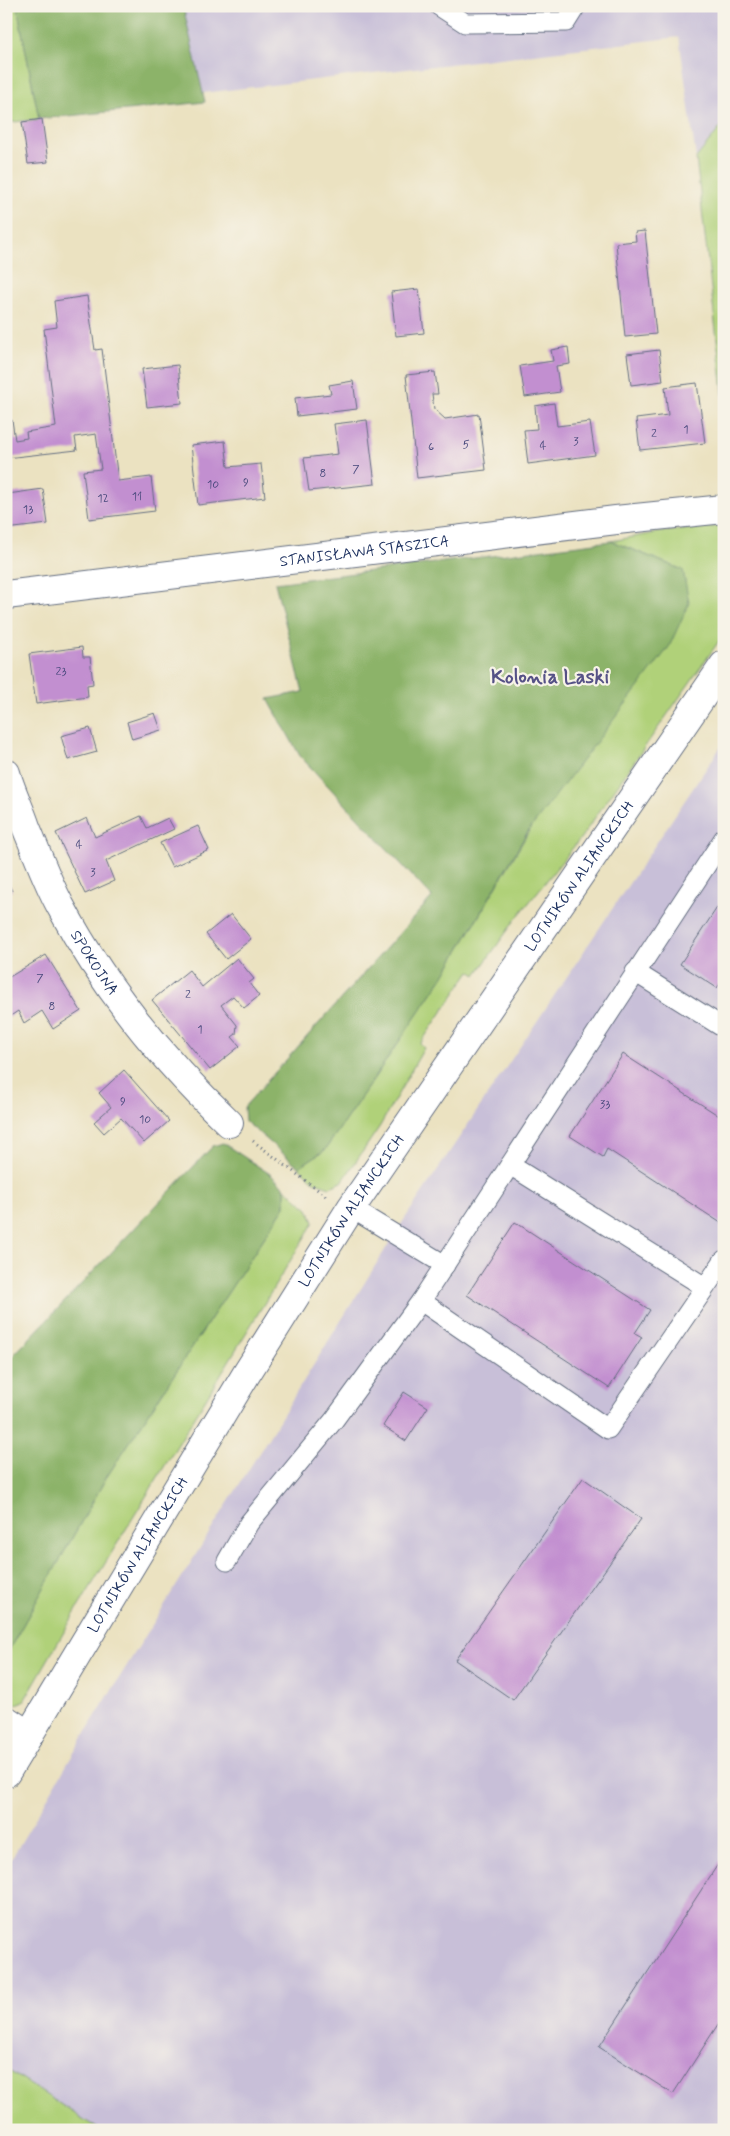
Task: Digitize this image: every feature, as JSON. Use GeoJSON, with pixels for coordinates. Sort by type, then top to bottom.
{"type":"FeatureCollection","features":[{"type":"Feature","properties":{"kind":"main road","name":"STANISŁAWA STASZICA"},"geometry":{"type":"LineString","coordinates":[[6,595],[616,520],[724,509]]}},
{"type":"Feature","properties":{"kind":"main road","name":"LOTNIKÓW ALIANCKICH"},"geometry":{"type":"LineString","coordinates":[[6,1773],[247,1373],[351,1208],[724,665]]}},
{"type":"Feature","properties":{"kind":"main road","name":"SPOKOJNA"},"geometry":{"type":"LineString","coordinates":[[6,773],[33,845],[60,906],[98,968],[157,1048],[188,1084],[229,1123]]}},
{"type":"Feature","properties":{"kind":"main road"},"geometry":{"type":"LineString","coordinates":[[6,1720],[29,1735]]}},
{"type":"Feature","properties":{"kind":"lane"},"geometry":{"type":"LineString","coordinates":[[439,6],[465,23],[566,22],[576,6]]}},
{"type":"Feature","properties":{"kind":"lane"},"geometry":{"type":"LineString","coordinates":[[227,1561],[249,1523],[334,1420],[421,1301],[724,838]]}},
{"type":"Feature","properties":{"kind":"lane"},"geometry":{"type":"LineString","coordinates":[[635,972],[724,1028]]}},
{"type":"Feature","properties":{"kind":"lane"},"geometry":{"type":"LineString","coordinates":[[510,1165],[705,1287]]}},
{"type":"Feature","properties":{"kind":"lane"},"geometry":{"type":"LineString","coordinates":[[351,1208],[445,1265]]}},
{"type":"Feature","properties":{"kind":"lane"},"geometry":{"type":"LineString","coordinates":[[421,1301],[608,1429],[724,1260]]}},
{"type":"Feature","properties":{"kind":"path"},"geometry":{"type":"LineString","coordinates":[[229,1123],[319,1192],[351,1208]]}},
{"type":"Feature","properties":{"kind":"shaded area"},"geometry":{"type":"Polygon","coordinates":[[[183,6],[724,6],[724,123],[696,158],[679,37],[203,93],[183,6]]]}},
{"type":"Feature","properties":{"kind":"shaded area"},"geometry":{"type":"Polygon","coordinates":[[[724,742],[724,2130],[100,2130],[6,2069],[6,1868],[95,1717],[398,1229],[724,742]]]}},
{"type":"Feature","properties":{"kind":"green space"},"geometry":{"type":"Polygon","coordinates":[[[6,6],[17,6],[39,119],[6,123],[6,6]]]}},
{"type":"Feature","properties":{"kind":"green space"},"geometry":{"type":"Polygon","coordinates":[[[17,6],[183,6],[205,102],[39,119],[17,6]]]}},
{"type":"Feature","properties":{"kind":"green space"},"geometry":{"type":"Polygon","coordinates":[[[724,123],[724,400],[696,158],[724,123]]]}},
{"type":"Feature","properties":{"kind":"green space"},"geometry":{"type":"Polygon","coordinates":[[[724,526],[724,634],[580,839],[515,920],[476,975],[470,971],[420,1044],[424,1048],[380,1126],[342,1182],[330,1187],[315,1182],[299,1167],[325,1150],[443,977],[683,570],[611,541],[661,532],[724,526]]]}},
{"type":"Feature","properties":{"kind":"green space"},"geometry":{"type":"Polygon","coordinates":[[[611,541],[683,570],[689,603],[669,647],[527,833],[443,977],[325,1150],[299,1167],[245,1121],[244,1107],[432,897],[300,756],[268,699],[303,692],[275,583],[611,541]]]}},
{"type":"Feature","properties":{"kind":"green space"},"geometry":{"type":"Polygon","coordinates":[[[223,1143],[270,1174],[285,1188],[285,1206],[106,1478],[6,1655],[6,1363],[213,1146],[223,1143]]]}},
{"type":"Feature","properties":{"kind":"green space"},"geometry":{"type":"Polygon","coordinates":[[[285,1188],[308,1209],[314,1222],[79,1606],[24,1701],[15,1705],[6,1702],[6,1655],[106,1478],[285,1206],[285,1188]]]}},
{"type":"Feature","properties":{"kind":"green space"},"geometry":{"type":"Polygon","coordinates":[[[6,2069],[100,2130],[6,2130],[6,2069]]]}},
{"type":"Feature","properties":{"kind":"building"},"geometry":{"type":"Polygon","coordinates":[[[42,119],[48,162],[28,164],[22,122],[42,119]]]}},
{"type":"Feature","properties":{"kind":"building"},"geometry":{"type":"Polygon","coordinates":[[[645,231],[656,334],[625,337],[616,243],[636,241],[635,232],[645,231]]]}},
{"type":"Feature","properties":{"kind":"building"},"geometry":{"type":"Polygon","coordinates":[[[419,289],[424,333],[396,336],[391,292],[419,289]]]}},
{"type":"Feature","properties":{"kind":"building"},"geometry":{"type":"Polygon","coordinates":[[[87,296],[95,350],[102,349],[118,481],[151,477],[155,511],[89,519],[83,471],[101,469],[96,434],[75,437],[77,450],[6,458],[6,421],[12,420],[15,440],[27,438],[26,432],[56,427],[44,329],[57,327],[54,301],[87,296]]]}},
{"type":"Feature","properties":{"kind":"building"},"geometry":{"type":"Polygon","coordinates":[[[568,347],[570,364],[556,366],[560,392],[525,397],[520,366],[553,361],[551,350],[568,347]]]}},
{"type":"Feature","properties":{"kind":"building"},"geometry":{"type":"Polygon","coordinates":[[[659,350],[663,381],[631,385],[627,354],[659,350]]]}},
{"type":"Feature","properties":{"kind":"building"},"geometry":{"type":"Polygon","coordinates":[[[178,365],[182,403],[147,407],[142,369],[178,365]]]}},
{"type":"Feature","properties":{"kind":"building"},"geometry":{"type":"Polygon","coordinates":[[[435,372],[438,394],[432,394],[434,409],[445,419],[479,414],[486,470],[417,478],[406,375],[435,372]]]}},
{"type":"Feature","properties":{"kind":"building"},"geometry":{"type":"Polygon","coordinates":[[[353,381],[357,409],[297,416],[295,398],[331,394],[329,385],[353,381]]]}},
{"type":"Feature","properties":{"kind":"building"},"geometry":{"type":"Polygon","coordinates":[[[697,383],[705,443],[640,450],[636,419],[668,415],[665,387],[697,383]]]}},
{"type":"Feature","properties":{"kind":"building"},"geometry":{"type":"Polygon","coordinates":[[[554,403],[557,426],[590,422],[595,455],[528,464],[524,430],[537,429],[535,406],[554,403]]]}},
{"type":"Feature","properties":{"kind":"building"},"geometry":{"type":"Polygon","coordinates":[[[367,420],[375,484],[309,491],[304,458],[338,454],[334,424],[367,420]]]}},
{"type":"Feature","properties":{"kind":"building"},"geometry":{"type":"Polygon","coordinates":[[[225,441],[228,467],[261,464],[265,497],[198,505],[191,445],[225,441]]]}},
{"type":"Feature","properties":{"kind":"building"},"geometry":{"type":"Polygon","coordinates":[[[8,487],[8,494],[43,489],[48,524],[6,529],[8,487]]]}},
{"type":"Feature","properties":{"kind":"building"},"geometry":{"type":"Polygon","coordinates":[[[82,647],[83,657],[90,657],[93,684],[87,685],[88,697],[36,704],[29,654],[82,647]]]}},
{"type":"Feature","properties":{"kind":"building"},"geometry":{"type":"Polygon","coordinates":[[[155,713],[161,730],[132,739],[127,722],[155,713]]]}},
{"type":"Feature","properties":{"kind":"building"},"geometry":{"type":"Polygon","coordinates":[[[90,728],[97,752],[68,760],[61,736],[90,728]]]}},
{"type":"Feature","properties":{"kind":"building"},"geometry":{"type":"Polygon","coordinates":[[[141,816],[147,828],[168,818],[174,829],[106,861],[114,881],[85,894],[56,833],[87,818],[95,837],[141,816]]]}},
{"type":"Feature","properties":{"kind":"building"},"geometry":{"type":"Polygon","coordinates":[[[198,826],[209,850],[172,867],[160,843],[198,826]]]}},
{"type":"Feature","properties":{"kind":"building"},"geometry":{"type":"Polygon","coordinates":[[[6,878],[12,891],[6,893],[6,878]]]}},
{"type":"Feature","properties":{"kind":"building"},"geometry":{"type":"Polygon","coordinates":[[[724,897],[724,978],[717,988],[680,964],[724,897]]]}},
{"type":"Feature","properties":{"kind":"building"},"geometry":{"type":"Polygon","coordinates":[[[231,914],[251,939],[226,959],[206,934],[231,914]]]}},
{"type":"Feature","properties":{"kind":"building"},"geometry":{"type":"Polygon","coordinates":[[[46,955],[81,1011],[53,1029],[42,1011],[24,1023],[18,1011],[6,1019],[6,1003],[9,1001],[6,998],[6,979],[46,955]]]}},
{"type":"Feature","properties":{"kind":"building"},"geometry":{"type":"Polygon","coordinates":[[[237,958],[254,979],[249,983],[259,996],[244,1008],[233,996],[221,1005],[237,1025],[236,1034],[232,1037],[240,1046],[210,1070],[152,1000],[189,970],[202,987],[237,958]]]}},
{"type":"Feature","properties":{"kind":"building"},"geometry":{"type":"Polygon","coordinates":[[[623,1054],[724,1119],[724,1225],[607,1149],[603,1157],[570,1136],[623,1054]]]}},
{"type":"Feature","properties":{"kind":"building"},"geometry":{"type":"Polygon","coordinates":[[[124,1070],[169,1121],[144,1143],[121,1118],[104,1133],[94,1122],[111,1107],[99,1093],[124,1070]]]}},
{"type":"Feature","properties":{"kind":"building"},"geometry":{"type":"Polygon","coordinates":[[[515,1222],[650,1310],[635,1333],[642,1337],[609,1388],[467,1295],[515,1222]]]}},
{"type":"Feature","properties":{"kind":"building"},"geometry":{"type":"Polygon","coordinates":[[[404,1392],[428,1407],[406,1441],[383,1426],[404,1392]]]}},
{"type":"Feature","properties":{"kind":"building"},"geometry":{"type":"Polygon","coordinates":[[[583,1478],[641,1519],[513,1700],[455,1660],[583,1478]]]}},
{"type":"Feature","properties":{"kind":"building"},"geometry":{"type":"Polygon","coordinates":[[[724,1855],[724,2015],[673,2094],[599,2047],[724,1855]]]}},
{"type":"Feature","properties":{"kind":"district","name":"Kolonia Laski"},"geometry":{"type":"Point","coordinates":[550,676]}}]}
